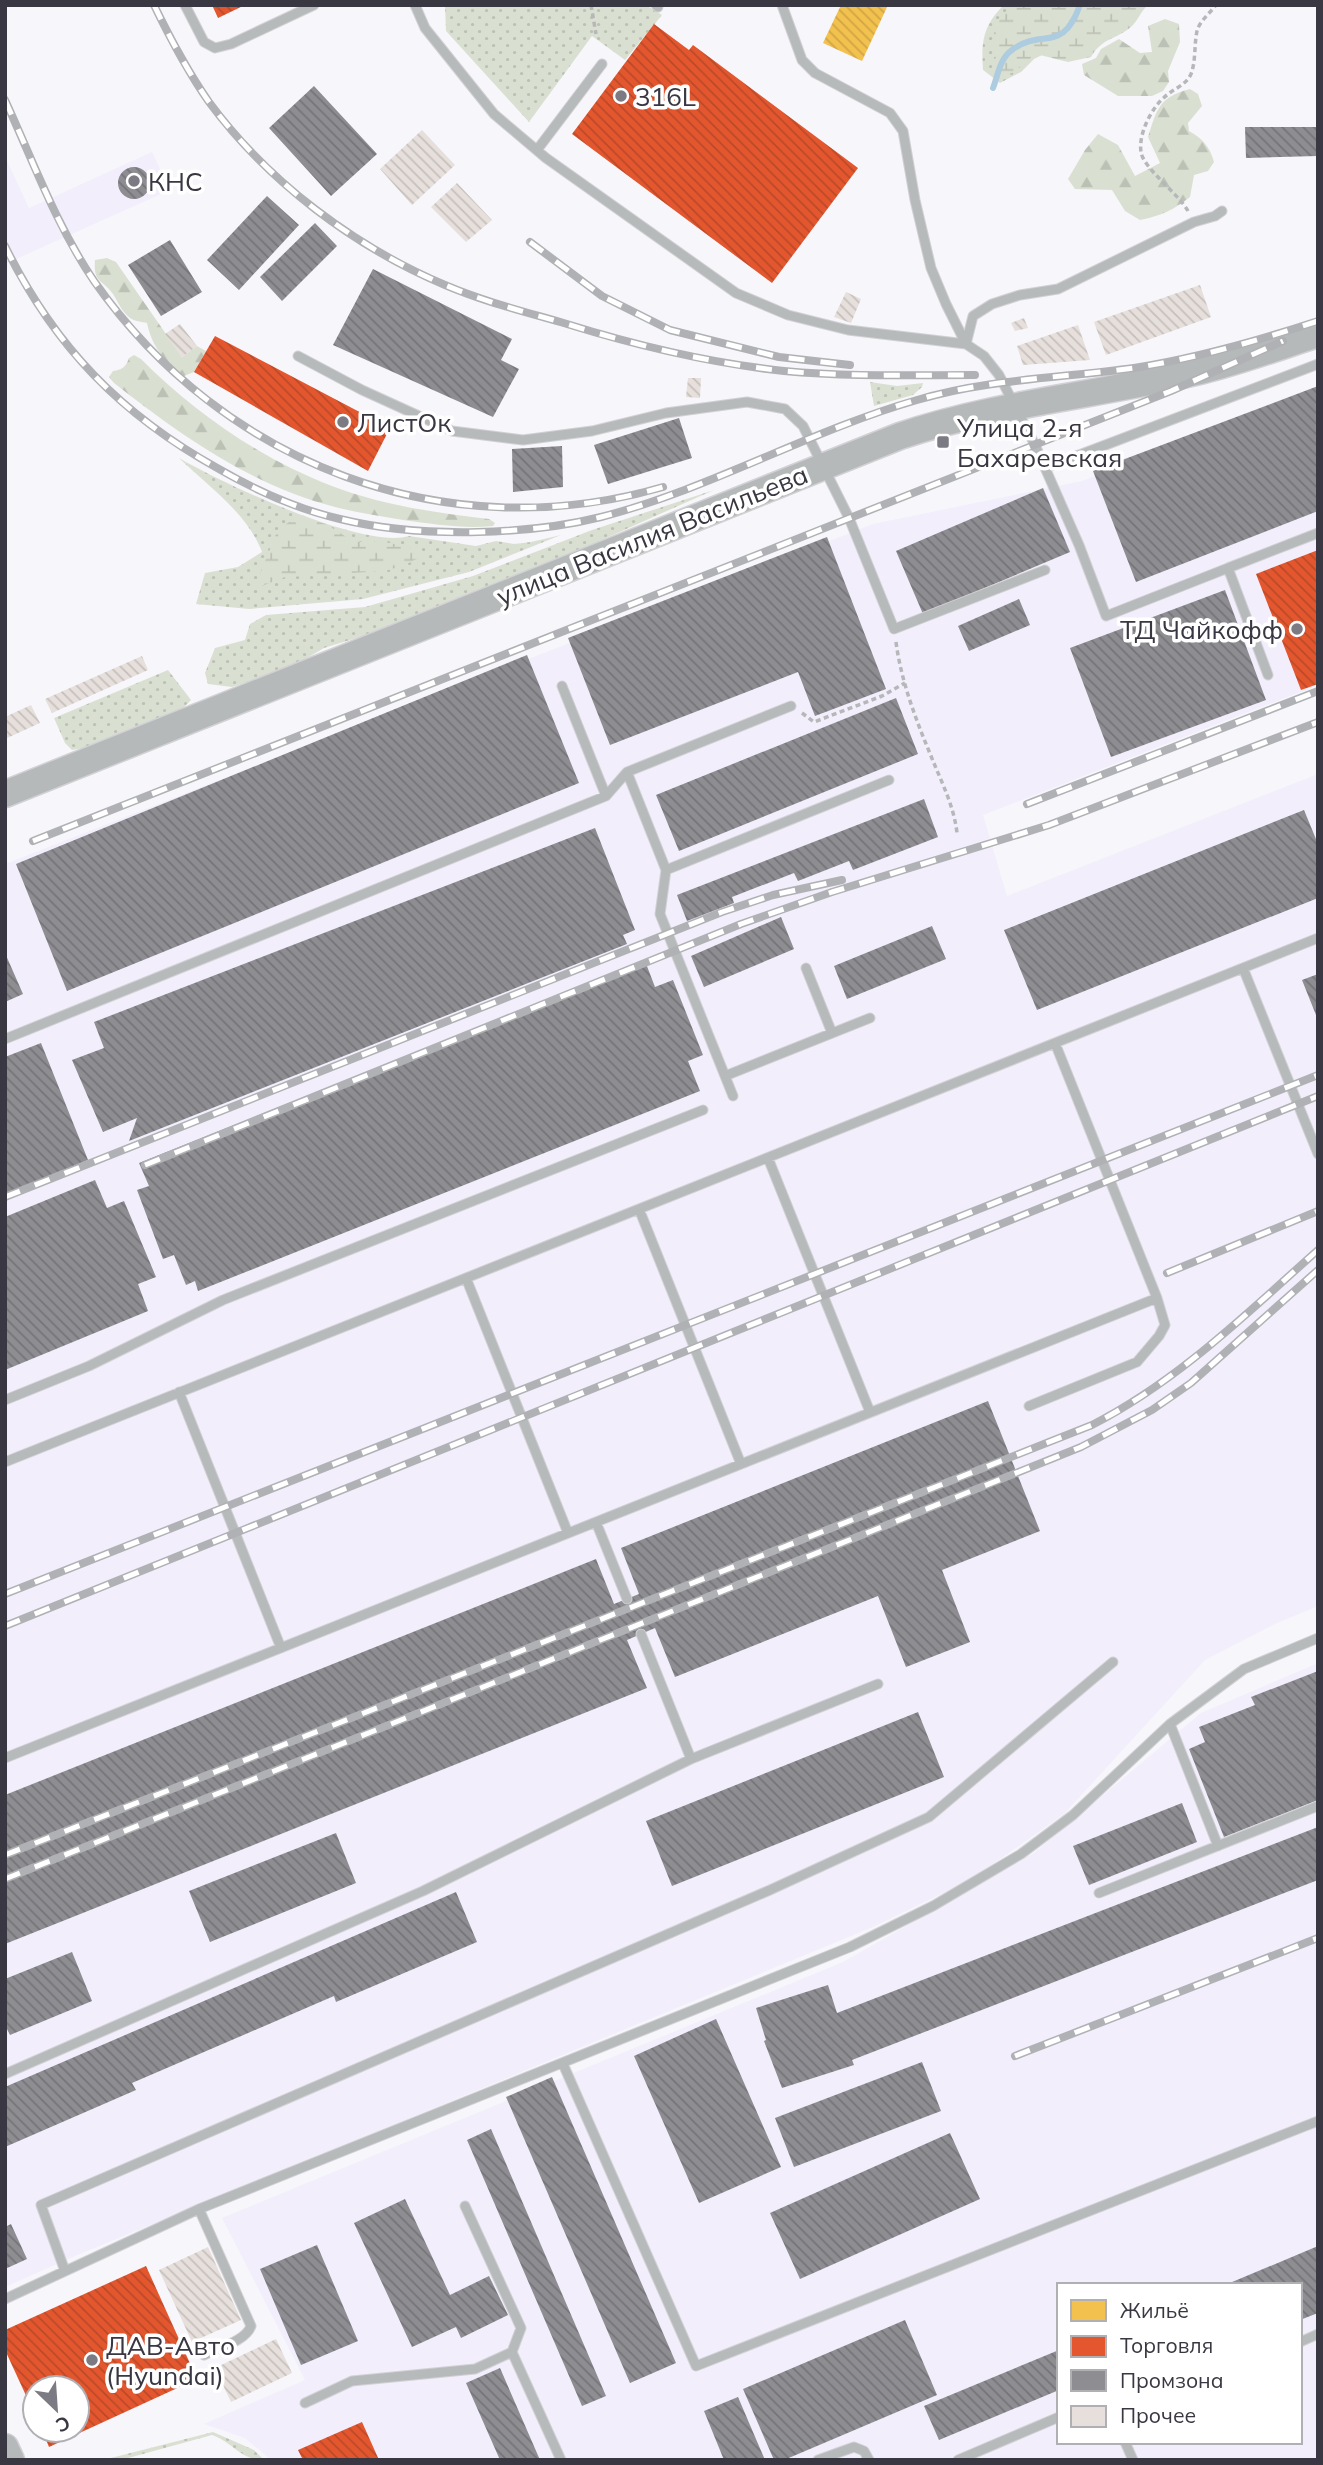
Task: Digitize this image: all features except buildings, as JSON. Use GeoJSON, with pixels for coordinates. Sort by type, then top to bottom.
{"type":"FeatureCollection","features":[{"type":"Feature","properties":{"kind":"main road","name":"улица Василия Васильева"},"geometry":{"type":"LineString","coordinates":[[5,794],[823,466],[938,423],[1198,371],[1241,360],[1318,334]]}},
{"type":"Feature","properties":{"kind":"main road"},"geometry":{"type":"LineString","coordinates":[[5,2447],[11,2460]]}},
{"type":"Feature","properties":{"kind":"lane"},"geometry":{"type":"LineString","coordinates":[[185,5],[204,42],[215,48],[231,44],[314,5]]}},
{"type":"Feature","properties":{"kind":"lane"},"geometry":{"type":"LineString","coordinates":[[415,5],[425,28],[494,114],[537,150],[736,293],[788,315],[848,330],[966,344]]}},
{"type":"Feature","properties":{"kind":"lane"},"geometry":{"type":"LineString","coordinates":[[782,5],[802,60],[815,73],[890,113],[903,131],[931,268],[946,304],[966,344],[989,361],[1014,407],[1045,468],[1106,615],[1318,533]]}},
{"type":"Feature","properties":{"kind":"lane"},"geometry":{"type":"LineString","coordinates":[[537,150],[602,64]]}},
{"type":"Feature","properties":{"kind":"lane"},"geometry":{"type":"LineString","coordinates":[[966,344],[973,316],[992,304],[1020,295],[1058,289],[1222,211]]}},
{"type":"Feature","properties":{"kind":"lane"},"geometry":{"type":"LineString","coordinates":[[298,356],[362,390],[452,430],[523,440],[592,431],[666,413],[747,402],[786,409],[803,426],[849,518],[894,629],[1045,570]]}},
{"type":"Feature","properties":{"kind":"lane"},"geometry":{"type":"LineString","coordinates":[[1045,468],[1318,364]]}},
{"type":"Feature","properties":{"kind":"lane"},"geometry":{"type":"LineString","coordinates":[[1228,568],[1268,675]]}},
{"type":"Feature","properties":{"kind":"lane"},"geometry":{"type":"LineString","coordinates":[[562,686],[606,796]]}},
{"type":"Feature","properties":{"kind":"lane"},"geometry":{"type":"LineString","coordinates":[[5,1039],[606,796],[627,772],[791,706]]}},
{"type":"Feature","properties":{"kind":"lane"},"geometry":{"type":"LineString","coordinates":[[627,772],[666,870],[660,914],[733,1096]]}},
{"type":"Feature","properties":{"kind":"lane"},"geometry":{"type":"LineString","coordinates":[[666,870],[889,780]]}},
{"type":"Feature","properties":{"kind":"lane"},"geometry":{"type":"LineString","coordinates":[[5,1462],[1318,938]]}},
{"type":"Feature","properties":{"kind":"lane"},"geometry":{"type":"LineString","coordinates":[[806,968],[832,1033]]}},
{"type":"Feature","properties":{"kind":"lane"},"geometry":{"type":"LineString","coordinates":[[1243,968],[1318,1154]]}},
{"type":"Feature","properties":{"kind":"lane"},"geometry":{"type":"LineString","coordinates":[[726,1076],[870,1018]]}},
{"type":"Feature","properties":{"kind":"lane"},"geometry":{"type":"LineString","coordinates":[[1029,1406],[1137,1362],[1165,1325],[1157,1298],[1055,1043]]}},
{"type":"Feature","properties":{"kind":"lane"},"geometry":{"type":"LineString","coordinates":[[5,1400],[89,1366],[223,1300],[702,1110]]}},
{"type":"Feature","properties":{"kind":"lane"},"geometry":{"type":"LineString","coordinates":[[768,1158],[870,1412]]}},
{"type":"Feature","properties":{"kind":"lane"},"geometry":{"type":"LineString","coordinates":[[639,1209],[741,1464]]}},
{"type":"Feature","properties":{"kind":"lane"},"geometry":{"type":"LineString","coordinates":[[466,1278],[568,1533]]}},
{"type":"Feature","properties":{"kind":"lane"},"geometry":{"type":"LineString","coordinates":[[5,1758],[1157,1298]]}},
{"type":"Feature","properties":{"kind":"lane"},"geometry":{"type":"LineString","coordinates":[[179,1392],[281,1648]]}},
{"type":"Feature","properties":{"kind":"lane"},"geometry":{"type":"LineString","coordinates":[[596,1522],[627,1599]]}},
{"type":"Feature","properties":{"kind":"lane"},"geometry":{"type":"LineString","coordinates":[[641,1634],[691,1759]]}},
{"type":"Feature","properties":{"kind":"lane"},"geometry":{"type":"LineString","coordinates":[[5,2299],[199,2209],[850,1947],[933,1906],[1021,1854],[1073,1815],[1170,1724],[1244,1669],[1318,1638]]}},
{"type":"Feature","properties":{"kind":"lane"},"geometry":{"type":"LineString","coordinates":[[65,2271],[41,2205],[770,1890],[929,1817],[1113,1662]]}},
{"type":"Feature","properties":{"kind":"lane"},"geometry":{"type":"LineString","coordinates":[[5,2074],[423,1891],[691,1759],[878,1684]]}},
{"type":"Feature","properties":{"kind":"lane"},"geometry":{"type":"LineString","coordinates":[[1170,1724],[1218,1846]]}},
{"type":"Feature","properties":{"kind":"lane"},"geometry":{"type":"LineString","coordinates":[[1099,1893],[1318,1806]]}},
{"type":"Feature","properties":{"kind":"lane"},"geometry":{"type":"LineString","coordinates":[[563,2064],[696,2366],[1318,2121]]}},
{"type":"Feature","properties":{"kind":"lane"},"geometry":{"type":"LineString","coordinates":[[465,2206],[520,2328],[512,2352],[561,2460]]}},
{"type":"Feature","properties":{"kind":"lane"},"geometry":{"type":"LineString","coordinates":[[199,2209],[251,2326],[249,2332],[241,2338],[204,2355]]}},
{"type":"Feature","properties":{"kind":"lane"},"geometry":{"type":"LineString","coordinates":[[1302,2341],[1318,2334]]}},
{"type":"Feature","properties":{"kind":"lane"},"geometry":{"type":"LineString","coordinates":[[304,2403],[352,2381],[475,2369],[512,2352]]}},
{"type":"Feature","properties":{"kind":"lane"},"geometry":{"type":"LineString","coordinates":[[958,2460],[1057,2418]]}},
{"type":"Feature","properties":{"kind":"lane"},"geometry":{"type":"LineString","coordinates":[[1126,2444],[1133,2460]]}},
{"type":"Feature","properties":{"kind":"lane"},"geometry":{"type":"LineString","coordinates":[[818,2460],[854,2446],[864,2451],[869,2460]]}},
{"type":"Feature","properties":{"kind":"path"},"geometry":{"type":"LineString","coordinates":[[591,5],[596,34]]}},
{"type":"Feature","properties":{"kind":"path"},"geometry":{"type":"LineString","coordinates":[[1194,222],[1182,200],[1145,164],[1140,151],[1144,128],[1154,109],[1166,95],[1181,87],[1190,75],[1197,28],[1216,5]]}},
{"type":"Feature","properties":{"kind":"path"},"geometry":{"type":"LineString","coordinates":[[894,629],[898,662],[924,739],[955,815],[957,833]]}},
{"type":"Feature","properties":{"kind":"path"},"geometry":{"type":"LineString","coordinates":[[791,706],[814,722],[881,696],[905,683]]}},
{"type":"Feature","properties":{"kind":"shaded area"},"geometry":{"type":"Polygon","coordinates":[[[152,152],[170,190],[5,264],[5,156],[29,208],[152,152]]]}},
{"type":"Feature","properties":{"kind":"shaded area"},"geometry":{"type":"Polygon","coordinates":[[[1318,391],[1318,685],[983,815],[1007,896],[1318,774],[1318,1606],[1275,1624],[1205,1660],[1064,1814],[972,1879],[873,1927],[5,2287],[5,864],[873,524],[1082,481],[1318,391]]]}},
{"type":"Feature","properties":{"kind":"shaded area"},"geometry":{"type":"Polygon","coordinates":[[[1318,1663],[1318,2460],[271,2460],[245,2438],[204,2424],[305,2380],[222,2218],[843,1962],[1034,1853],[1201,1713],[1318,1663]]]}},
{"type":"Feature","properties":{"kind":"green space"},"geometry":{"type":"Polygon","coordinates":[[[445,5],[646,5],[662,15],[625,60],[592,36],[529,122],[446,31],[445,5]]]}},
{"type":"Feature","properties":{"kind":"green space"},"geometry":{"type":"Polygon","coordinates":[[[1004,5],[1091,5],[1062,45],[1034,59],[1021,72],[1000,83],[983,70],[982,51],[988,27],[1004,5]]]}},
{"type":"Feature","properties":{"kind":"green space"},"geometry":{"type":"Polygon","coordinates":[[[1020,5],[1148,5],[1131,27],[1104,43],[1091,57],[1068,62],[1036,54],[1012,73],[1003,75],[994,65],[994,27],[1007,11],[1020,5]]]}},
{"type":"Feature","properties":{"kind":"green space"},"geometry":{"type":"Polygon","coordinates":[[[1165,19],[1179,24],[1180,42],[1168,71],[1169,82],[1163,91],[1152,96],[1118,96],[1084,75],[1082,64],[1096,58],[1101,49],[1119,39],[1140,53],[1152,52],[1148,26],[1165,19]]]}},
{"type":"Feature","properties":{"kind":"green space"},"geometry":{"type":"Polygon","coordinates":[[[1190,89],[1198,94],[1202,106],[1188,123],[1189,131],[1205,144],[1214,162],[1208,171],[1194,175],[1190,197],[1166,212],[1140,220],[1125,211],[1112,190],[1075,189],[1068,179],[1098,134],[1118,145],[1135,176],[1160,163],[1148,137],[1154,119],[1165,100],[1190,89]]]}},
{"type":"Feature","properties":{"kind":"green space"},"geometry":{"type":"Polygon","coordinates":[[[107,258],[116,262],[182,357],[197,346],[206,351],[194,372],[184,376],[170,365],[156,346],[147,323],[134,320],[122,310],[113,294],[97,277],[95,260],[107,258]]]}},
{"type":"Feature","properties":{"kind":"green space"},"geometry":{"type":"Polygon","coordinates":[[[134,355],[230,433],[306,475],[332,486],[389,503],[489,519],[495,523],[493,526],[482,527],[459,526],[377,516],[304,498],[275,486],[191,440],[114,383],[109,377],[113,371],[123,368],[134,355]]]}},
{"type":"Feature","properties":{"kind":"green space"},"geometry":{"type":"Polygon","coordinates":[[[870,382],[897,386],[923,383],[913,395],[874,406],[870,382]]]}},
{"type":"Feature","properties":{"kind":"green space"},"geometry":{"type":"Polygon","coordinates":[[[179,458],[293,512],[360,533],[388,538],[409,536],[476,546],[496,541],[514,544],[531,542],[561,535],[469,572],[363,599],[249,609],[196,604],[205,573],[238,567],[262,552],[256,538],[237,513],[179,458]]]}},
{"type":"Feature","properties":{"kind":"green space"},"geometry":{"type":"Polygon","coordinates":[[[714,490],[534,570],[402,624],[324,648],[290,668],[232,687],[208,684],[205,673],[215,648],[245,640],[250,624],[266,615],[365,607],[473,576],[592,530],[714,490]]]}},
{"type":"Feature","properties":{"kind":"green space"},"geometry":{"type":"Polygon","coordinates":[[[299,516],[326,524],[354,542],[380,541],[426,554],[405,565],[385,571],[285,577],[254,589],[278,529],[299,516]]]}},
{"type":"Feature","properties":{"kind":"green space"},"geometry":{"type":"Polygon","coordinates":[[[168,670],[191,700],[182,709],[83,748],[72,750],[65,743],[54,718],[168,670]]]}},
{"type":"Feature","properties":{"kind":"green space"},"geometry":{"type":"Polygon","coordinates":[[[213,2432],[254,2450],[264,2460],[249,2457],[212,2435],[121,2460],[103,2460],[213,2432]]]}},
{"type":"Feature","properties":{"kind":"waterway"},"geometry":{"type":"LineString","coordinates":[[993,88],[1008,53],[1033,40],[1059,35],[1066,30],[1080,5]]}},
{"type":"Feature","properties":{"kind":"railway"},"geometry":{"type":"LineString","coordinates":[[154,5],[201,91],[258,159],[315,209],[378,252],[411,270],[490,302],[674,353],[784,371],[975,375]]}},
{"type":"Feature","properties":{"kind":"railway"},"geometry":{"type":"LineString","coordinates":[[5,100],[68,238],[94,281],[147,345],[207,400],[274,444],[346,477],[422,498],[501,507],[582,504],[663,487]]}},
{"type":"Feature","properties":{"kind":"railway"},"geometry":{"type":"LineString","coordinates":[[530,242],[602,296],[670,330],[779,357],[850,365]]}},
{"type":"Feature","properties":{"kind":"railway"},"geometry":{"type":"LineString","coordinates":[[5,246],[24,282],[68,346],[121,401],[184,448],[248,485],[308,510],[357,523],[426,531],[524,529],[601,517],[681,491],[837,427],[917,400],[997,383],[1157,364],[1227,348],[1318,321]]}},
{"type":"Feature","properties":{"kind":"railway"},"geometry":{"type":"LineString","coordinates":[[33,841],[1171,391],[1283,341]]}},
{"type":"Feature","properties":{"kind":"railway"},"geometry":{"type":"LineString","coordinates":[[1027,804],[1318,691]]}},
{"type":"Feature","properties":{"kind":"railway"},"geometry":{"type":"LineString","coordinates":[[145,1165],[741,924],[832,892],[1049,825],[1318,722]]}},
{"type":"Feature","properties":{"kind":"railway"},"geometry":{"type":"LineString","coordinates":[[5,1197],[722,912],[773,895],[842,880]]}},
{"type":"Feature","properties":{"kind":"railway"},"geometry":{"type":"LineString","coordinates":[[5,1594],[1318,1075]]}},
{"type":"Feature","properties":{"kind":"railway"},"geometry":{"type":"LineString","coordinates":[[5,1626],[1318,1096]]}},
{"type":"Feature","properties":{"kind":"railway"},"geometry":{"type":"LineString","coordinates":[[1167,1273],[1318,1211]]}},
{"type":"Feature","properties":{"kind":"railway"},"geometry":{"type":"LineString","coordinates":[[5,1855],[1092,1425],[1182,1367],[1238,1322],[1318,1250]]}},
{"type":"Feature","properties":{"kind":"railway"},"geometry":{"type":"LineString","coordinates":[[5,1879],[1081,1447],[1152,1410],[1191,1383],[1318,1270]]}},
{"type":"Feature","properties":{"kind":"railway"},"geometry":{"type":"LineString","coordinates":[[1015,2056],[1318,1938]]}},
{"type":"Feature","properties":{"kind":"place","name":"316L"},"geometry":{"type":"Point","coordinates":[621,96]}},
{"type":"Feature","properties":{"kind":"place","name":"КНС"},"geometry":{"type":"Point","coordinates":[134,181]}},
{"type":"Feature","properties":{"kind":"place","name":"ЛистОк"},"geometry":{"type":"Point","coordinates":[343,422]}},
{"type":"Feature","properties":{"kind":"place","name":"Улица 2-я Бахаревская"},"geometry":{"type":"Point","coordinates":[943,442]}},
{"type":"Feature","properties":{"kind":"place","name":"ТД Чайкофф"},"geometry":{"type":"Point","coordinates":[1297,629]}},
{"type":"Feature","properties":{"kind":"place","name":"ДАВ-Авто (Hyundai)"},"geometry":{"type":"Point","coordinates":[92,2360]}}]}
